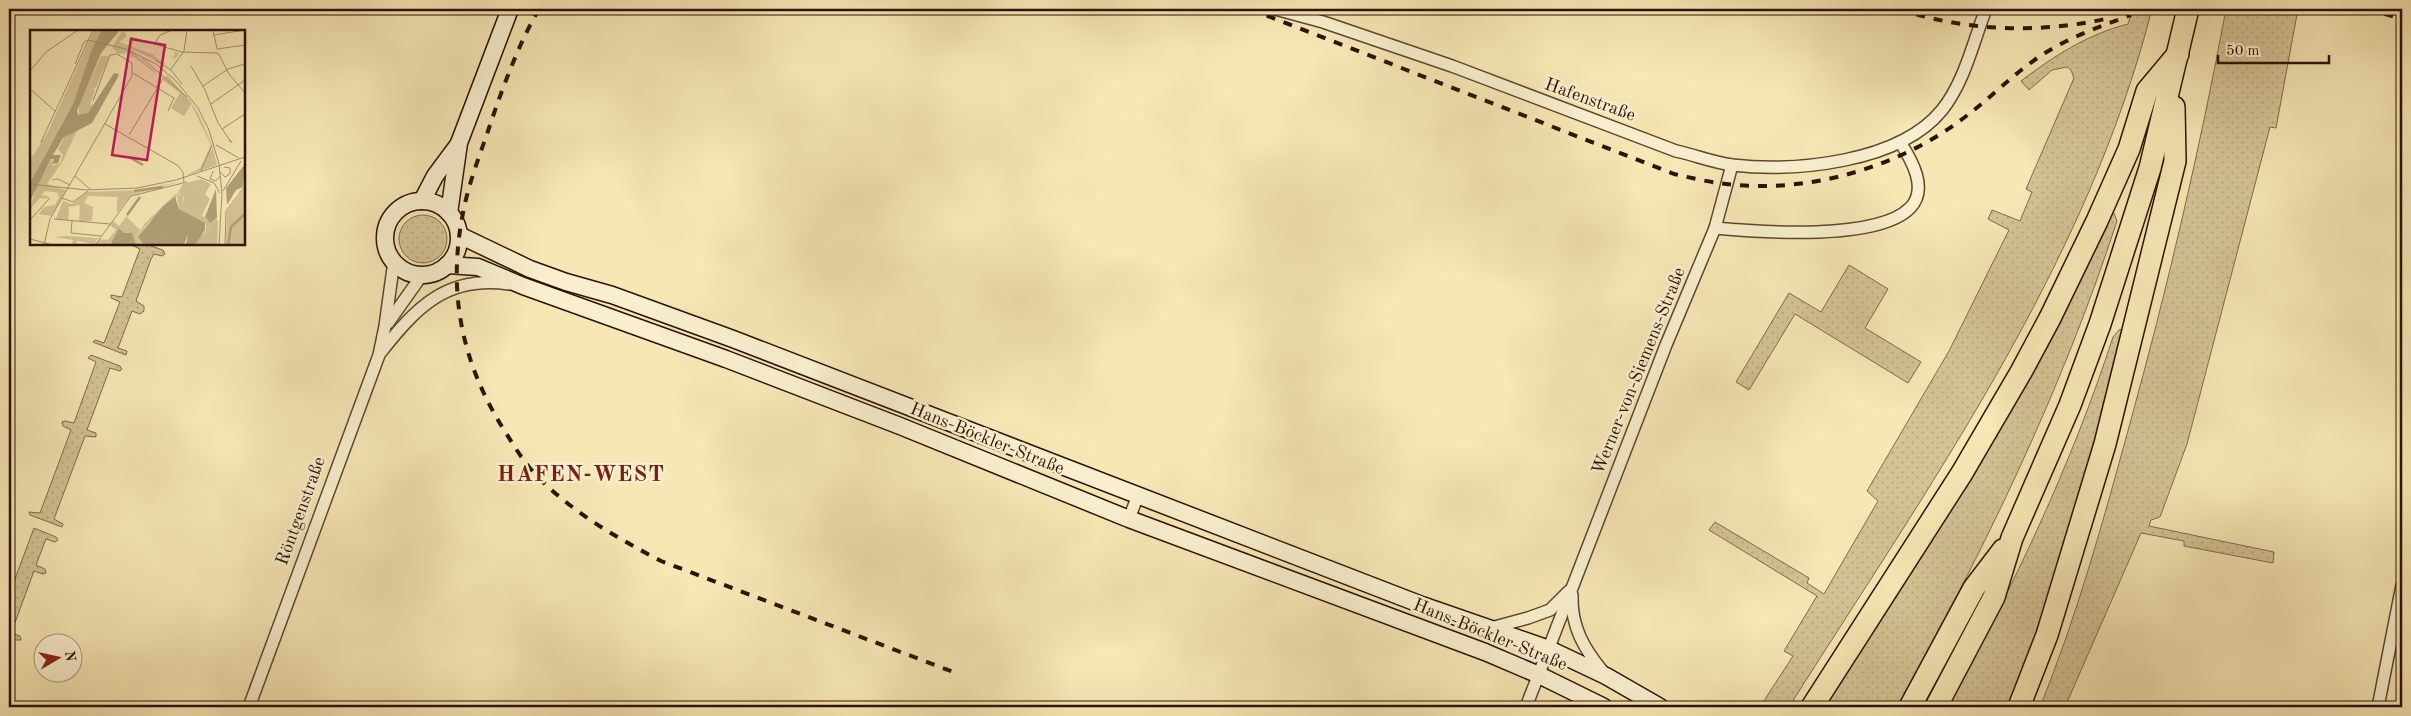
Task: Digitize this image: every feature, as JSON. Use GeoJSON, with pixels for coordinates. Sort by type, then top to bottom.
{"type":"FeatureCollection","features":[{"type":"Feature","properties":{"kind":"highway"},"geometry":{"type":"LineString","coordinates":[[1936,707],[1994,597],[2012,538],[2070,405],[2100,324],[2150,168],[2188,9]]}},
{"type":"Feature","properties":{"kind":"highway"},"geometry":{"type":"LineString","coordinates":[[1812,707],[1962,473],[2021,372],[2050,318],[2097,221],[2129,149],[2147,91],[2178,54]]}},
{"type":"Feature","properties":{"kind":"highway"},"geometry":{"type":"LineString","coordinates":[[2020,707],[2047,635],[2105,444],[2173,171],[2175,161],[2173,76]]}},
{"type":"Feature","properties":{"kind":"highway"},"geometry":{"type":"LineString","coordinates":[[1910,707],[1974,588],[2012,538]]}},
{"type":"Feature","properties":{"kind":"street"},"geometry":{"type":"LineString","coordinates":[[449,213],[459,143],[510,9]]}},
{"type":"Feature","properties":{"kind":"street","name":"Hafenstraße"},"geometry":{"type":"LineString","coordinates":[[1275,9],[1323,22],[1452,66],[1676,151],[1732,165],[1769,166],[1831,162],[1870,153],[1900,142],[1931,122],[1951,97],[1966,64],[1986,9]]}},
{"type":"Feature","properties":{"kind":"street"},"geometry":{"type":"LineString","coordinates":[[1715,228],[1770,233],[1844,230],[1881,222],[1901,215],[1911,208],[1916,197],[1918,181],[1913,164],[1900,142]]}},
{"type":"Feature","properties":{"kind":"street"},"geometry":{"type":"LineString","coordinates":[[422,201],[435,176],[459,143]]}},
{"type":"Feature","properties":{"kind":"street","name":"Werner-von-Siemens-Straße"},"geometry":{"type":"LineString","coordinates":[[1526,707],[1656,370],[1715,228],[1732,165]]}},
{"type":"Feature","properties":{"kind":"street"},"geometry":{"type":"LineString","coordinates":[[422,201],[437,204],[449,213],[460,235],[455,255],[447,264],[437,272],[422,275],[402,268],[394,261],[388,250],[385,238],[392,216],[400,208],[412,202],[422,201]]}},
{"type":"Feature","properties":{"kind":"street","name":"Hans-Böckler-Straße"},"geometry":{"type":"LineString","coordinates":[[460,235],[530,269],[640,305],[733,339],[1367,583],[1549,649],[1606,676],[1660,707]]}},
{"type":"Feature","properties":{"kind":"street","name":"Röntgenstraße"},"geometry":{"type":"LineString","coordinates":[[249,707],[378,355],[385,326],[394,261]]}},
{"type":"Feature","properties":{"kind":"street","name":"Hans-Böckler-Straße"},"geometry":{"type":"LineString","coordinates":[[447,264],[478,267],[523,286],[829,399],[1129,519],[1485,652],[1539,674],[1604,707]]}},
{"type":"Feature","properties":{"kind":"street","name":"Röntgenstraße"},"geometry":{"type":"LineString","coordinates":[[385,326],[422,275]]}},
{"type":"Feature","properties":{"kind":"street"},"geometry":{"type":"LineString","coordinates":[[378,355],[408,318],[443,292],[478,284],[498,282],[523,286]]}},
{"type":"Feature","properties":{"kind":"street"},"geometry":{"type":"LineString","coordinates":[[632,326],[640,305]]}},
{"type":"Feature","properties":{"kind":"street"},"geometry":{"type":"LineString","coordinates":[[726,360],[733,339]]}},
{"type":"Feature","properties":{"kind":"street"},"geometry":{"type":"LineString","coordinates":[[829,399],[837,378]]}},
{"type":"Feature","properties":{"kind":"street"},"geometry":{"type":"LineString","coordinates":[[1129,519],[1138,495]]}},
{"type":"Feature","properties":{"kind":"street"},"geometry":{"type":"LineString","coordinates":[[1359,605],[1367,583]]}},
{"type":"Feature","properties":{"kind":"street"},"geometry":{"type":"LineString","coordinates":[[2378,707],[2402,585]]}},
{"type":"Feature","properties":{"kind":"street","name":"Werner-von-Siemens-Straße"},"geometry":{"type":"LineString","coordinates":[[1490,628],[1550,610],[1572,588]]}},
{"type":"Feature","properties":{"kind":"street","name":"Hans-Böckler-Straße"},"geometry":{"type":"LineString","coordinates":[[1572,588],[1572,609],[1575,625],[1588,654],[1606,676]]}},
{"type":"Feature","properties":{"kind":"shaded area"},"geometry":{"type":"Polygon","coordinates":[[[2133,9],[2152,9],[2123,104],[2087,196],[2045,285],[1998,372],[1948,457],[1789,707],[1760,707],[1793,656],[1784,651],[1817,596],[1709,530],[1715,522],[1809,578],[1807,583],[1824,594],[1878,501],[1867,491],[1949,351],[2009,230],[1988,219],[1992,210],[2020,221],[2032,192],[2026,189],[2074,78],[2071,70],[2067,67],[2052,70],[2029,90],[2021,81],[2046,63],[2085,40],[2128,24],[2133,9]]]}},
{"type":"Feature","properties":{"kind":"shaded area"},"geometry":{"type":"Polygon","coordinates":[[[2226,9],[2298,9],[2276,128],[2270,127],[2187,444],[2160,517],[2151,520],[2149,526],[2274,552],[2273,563],[2184,546],[2184,541],[2141,533],[2065,707],[2040,707],[2066,638],[2089,568],[2143,375],[2194,167],[2226,9]]]}},
{"type":"Feature","properties":{"kind":"shaded area"},"geometry":{"type":"Polygon","coordinates":[[[2114,213],[2117,221],[2072,346],[2046,408],[1990,529],[1897,707],[1823,707],[2065,310],[2090,261],[2110,214],[2114,213]]]}},
{"type":"Feature","properties":{"kind":"shaded area"},"geometry":{"type":"Polygon","coordinates":[[[418,215],[428,215],[437,219],[443,225],[446,230],[446,248],[437,259],[428,263],[418,263],[409,259],[403,253],[399,244],[399,234],[403,225],[409,219],[418,215]]]}},
{"type":"Feature","properties":{"kind":"shaded area"},"geometry":{"type":"Polygon","coordinates":[[[131,245],[148,245],[163,250],[165,254],[162,256],[154,254],[151,259],[136,301],[144,306],[144,311],[140,314],[132,311],[118,348],[127,351],[126,355],[93,342],[95,340],[104,343],[120,302],[111,298],[111,295],[122,297],[140,249],[131,245]]]}},
{"type":"Feature","properties":{"kind":"shaded area"},"geometry":{"type":"Polygon","coordinates":[[[1849,265],[1888,289],[1865,328],[1921,362],[1908,383],[1795,314],[1749,390],[1736,382],[1789,293],[1821,312],[1849,265]]]}},
{"type":"Feature","properties":{"kind":"shaded area"},"geometry":{"type":"Polygon","coordinates":[[[2120,329],[2125,334],[2045,618],[2011,707],[1947,707],[1995,617],[2039,526],[2079,432],[2113,337],[2120,329]]]}},
{"type":"Feature","properties":{"kind":"shaded area"},"geometry":{"type":"Polygon","coordinates":[[[91,355],[120,366],[122,369],[120,371],[110,368],[87,430],[96,433],[96,437],[85,436],[54,519],[63,524],[62,527],[30,515],[29,512],[40,513],[71,430],[63,426],[62,422],[74,423],[96,362],[88,358],[91,355]]]}},
{"type":"Feature","properties":{"kind":"shaded area"},"geometry":{"type":"Polygon","coordinates":[[[34,528],[56,537],[58,540],[55,542],[46,539],[36,565],[45,569],[46,573],[34,571],[11,633],[20,636],[21,640],[9,640],[9,595],[34,528]]]}},
{"type":"Feature","properties":{"kind":"waterway"},"geometry":{"type":"LineString","coordinates":[[9,353],[13,341]]}},
{"type":"Feature","properties":{"kind":"railway"},"geometry":{"type":"LineString","coordinates":[[539,9],[510,70],[498,102],[470,183],[458,243],[458,300],[462,328],[469,355],[478,381],[510,440],[539,479],[558,496],[600,526],[661,561],[956,673]]}},
{"type":"Feature","properties":{"kind":"railway"},"geometry":{"type":"LineString","coordinates":[[1250,9],[1674,174],[1720,183],[1757,186],[1789,185],[1852,173],[1883,163],[1912,150],[1939,135],[1965,117],[2045,53],[2076,36],[2131,15]]}},
{"type":"Feature","properties":{"kind":"railway"},"geometry":{"type":"LineString","coordinates":[[1899,9],[1949,22],[2001,28],[2053,27],[2105,19]]}},
{"type":"Feature","properties":{"kind":"railway"},"geometry":{"type":"LineString","coordinates":[[2367,9],[2402,19]]}},
{"type":"Feature","properties":{"kind":"district","name":"HAFEN-WEST"},"geometry":{"type":"Point","coordinates":[581,475]}}]}
